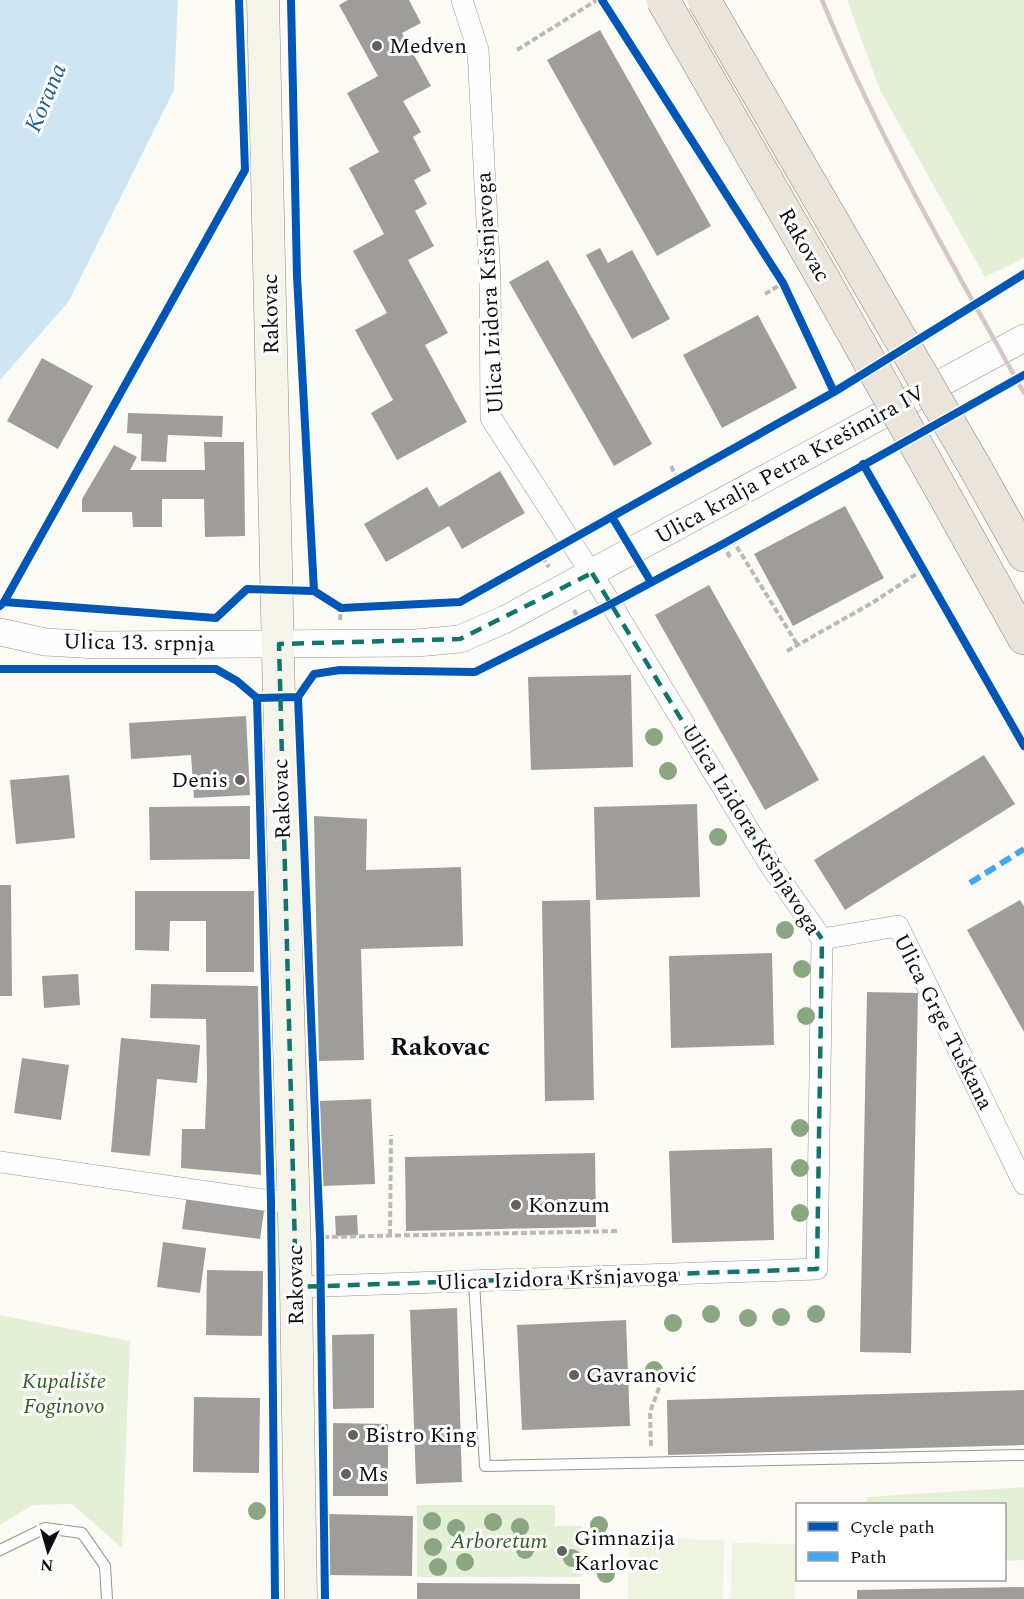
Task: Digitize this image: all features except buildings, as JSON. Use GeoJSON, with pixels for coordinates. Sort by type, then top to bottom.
{"type":"FeatureCollection","features":[{"type":"Feature","properties":{"kind":"highway","name":"Rakovac"},"geometry":{"type":"LineString","coordinates":[[663,0],[821,275],[1024,638]]}},
{"type":"Feature","properties":{"kind":"highway","name":"Rakovac"},"geometry":{"type":"LineString","coordinates":[[704,0],[1024,555]]}},
{"type":"Feature","properties":{"kind":"main road","name":"Rakovac"},"geometry":{"type":"LineString","coordinates":[[263,0],[295,1236],[301,1599]]}},
{"type":"Feature","properties":{"kind":"street","name":"Ulica Izidora Kršnjavoga"},"geometry":{"type":"LineString","coordinates":[[296,1287],[817,1269],[822,939],[770,865],[592,573],[491,418],[490,279],[478,50],[462,0]]}},
{"type":"Feature","properties":{"kind":"street","name":"Ulica kralja Petra Krešimira IV"},"geometry":{"type":"LineString","coordinates":[[279,644],[416,643],[460,639],[506,619],[1024,338]]}},
{"type":"Feature","properties":{"kind":"street","name":"Ulica 13. srpnja"},"geometry":{"type":"LineString","coordinates":[[0,632],[45,642],[77,644],[279,644]]}},
{"type":"Feature","properties":{"kind":"street","name":"Ulica Grge Tuškana"},"geometry":{"type":"LineString","coordinates":[[822,939],[898,926],[1024,1184]]}},
{"type":"Feature","properties":{"kind":"street"},"geometry":{"type":"LineString","coordinates":[[0,1162],[271,1201],[294,1202]]}},
{"type":"Feature","properties":{"kind":"lane"},"geometry":{"type":"LineString","coordinates":[[474,1282],[485,1466],[1024,1455]]}},
{"type":"Feature","properties":{"kind":"lane"},"geometry":{"type":"LineString","coordinates":[[0,1550],[45,1528],[82,1533],[105,1566],[107,1599]]}},
{"type":"Feature","properties":{"kind":"path"},"geometry":{"type":"LineString","coordinates":[[517,50],[597,0]]}},
{"type":"Feature","properties":{"kind":"path"},"geometry":{"type":"LineString","coordinates":[[777,274],[788,293]]}},
{"type":"Feature","properties":{"kind":"path"},"geometry":{"type":"LineString","coordinates":[[765,294],[783,284]]}},
{"type":"Feature","properties":{"kind":"path"},"geometry":{"type":"LineString","coordinates":[[303,373],[314,591]]}},
{"type":"Feature","properties":{"kind":"path"},"geometry":{"type":"LineString","coordinates":[[671,466],[678,480]]}},
{"type":"Feature","properties":{"kind":"path"},"geometry":{"type":"LineString","coordinates":[[669,485],[689,474]]}},
{"type":"Feature","properties":{"kind":"path"},"geometry":{"type":"LineString","coordinates":[[532,562],[621,512]]}},
{"type":"Feature","properties":{"kind":"path"},"geometry":{"type":"LineString","coordinates":[[713,549],[742,533]]}},
{"type":"Feature","properties":{"kind":"path"},"geometry":{"type":"LineString","coordinates":[[732,539],[797,644]]}},
{"type":"Feature","properties":{"kind":"path"},"geometry":{"type":"LineString","coordinates":[[723,544],[731,559]]}},
{"type":"Feature","properties":{"kind":"path"},"geometry":{"type":"LineString","coordinates":[[919,560],[930,580]]}},
{"type":"Feature","properties":{"kind":"path"},"geometry":{"type":"LineString","coordinates":[[787,651],[872,603],[924,569]]}},
{"type":"Feature","properties":{"kind":"path"},"geometry":{"type":"LineString","coordinates":[[569,625],[661,577]]}},
{"type":"Feature","properties":{"kind":"path"},"geometry":{"type":"LineString","coordinates":[[278,590],[314,591],[323,597]]}},
{"type":"Feature","properties":{"kind":"path"},"geometry":{"type":"LineString","coordinates":[[332,603],[341,608],[353,608]]}},
{"type":"Feature","properties":{"kind":"path"},"geometry":{"type":"LineString","coordinates":[[390,1235],[391,1135]]}},
{"type":"Feature","properties":{"kind":"path"},"geometry":{"type":"LineString","coordinates":[[295,1236],[620,1231]]}},
{"type":"Feature","properties":{"kind":"path"},"geometry":{"type":"LineString","coordinates":[[652,1462],[650,1412],[665,1372]]}},
{"type":"Feature","properties":{"kind":"highlighted area"},"geometry":{"type":"Polygon","coordinates":[[[592,573],[770,865],[822,939],[817,1269],[296,1287],[279,644],[460,639],[592,573]]]}},
{"type":"Feature","properties":{"kind":"green space"},"geometry":{"type":"Polygon","coordinates":[[[847,0],[1024,0],[1024,258],[985,277],[880,90],[847,0]]]}},
{"type":"Feature","properties":{"kind":"green space","name":"Kupalište Foginovo"},"geometry":{"type":"Polygon","coordinates":[[[0,1315],[130,1341],[122,1548],[72,1504],[32,1505],[0,1525],[0,1315]]]}},
{"type":"Feature","properties":{"kind":"green space"},"geometry":{"type":"Polygon","coordinates":[[[1024,1487],[1024,1560],[1006,1561],[1006,1503],[867,1503],[867,1497],[1024,1487]]]}},
{"type":"Feature","properties":{"kind":"green space","name":"Arboretum"},"geometry":{"type":"Polygon","coordinates":[[[417,1505],[555,1505],[555,1526],[582,1526],[582,1577],[417,1577],[417,1505]]]}},
{"type":"Feature","properties":{"kind":"green space"},"geometry":{"type":"Polygon","coordinates":[[[629,1538],[724,1540],[723,1599],[628,1599],[629,1538]]]}},
{"type":"Feature","properties":{"kind":"green space"},"geometry":{"type":"Polygon","coordinates":[[[732,1543],[796,1544],[795,1599],[731,1599],[732,1543]]]}},
{"type":"Feature","properties":{"kind":"water","name":"Korana"},"geometry":{"type":"Polygon","coordinates":[[[0,0],[178,0],[174,90],[69,301],[0,380],[0,0]]]}},
{"type":"Feature","properties":{"kind":"railway"},"geometry":{"type":"LineString","coordinates":[[822,0],[891,150],[1024,393]]}},
{"type":"Feature","properties":{"kind":"marked path"},"geometry":{"type":"LineString","coordinates":[[970,883],[1024,849]]}},
{"type":"Feature","properties":{"kind":"cycle path"},"geometry":{"type":"LineString","coordinates":[[4,602],[245,170],[239,0]]}},
{"type":"Feature","properties":{"kind":"cycle path"},"geometry":{"type":"LineString","coordinates":[[291,0],[297,276],[314,591]]}},
{"type":"Feature","properties":{"kind":"cycle path"},"geometry":{"type":"LineString","coordinates":[[602,0],[783,283],[834,392]]}},
{"type":"Feature","properties":{"kind":"cycle path"},"geometry":{"type":"LineString","coordinates":[[0,606],[4,602],[216,618],[247,589],[314,591],[341,608],[460,602],[834,392],[1024,274]]}},
{"type":"Feature","properties":{"kind":"cycle path"},"geometry":{"type":"LineString","coordinates":[[0,669],[216,669],[237,681],[257,698],[298,697],[314,674],[340,670],[475,672],[611,604],[723,544],[1024,375]]}},
{"type":"Feature","properties":{"kind":"cycle path"},"geometry":{"type":"LineString","coordinates":[[863,464],[1024,746]]}},
{"type":"Feature","properties":{"kind":"cycle path"},"geometry":{"type":"LineString","coordinates":[[612,517],[651,582]]}},
{"type":"Feature","properties":{"kind":"cycle path"},"geometry":{"type":"LineString","coordinates":[[298,697],[320,1237],[325,1599]]}},
{"type":"Feature","properties":{"kind":"cycle path"},"geometry":{"type":"LineString","coordinates":[[257,698],[271,1201],[275,1599]]}},
{"type":"Feature","properties":{"kind":"place","name":"Medven"},"geometry":{"type":"Point","coordinates":[377,46]}},
{"type":"Feature","properties":{"kind":"place","name":"Denis"},"geometry":{"type":"Point","coordinates":[240,780]}},
{"type":"Feature","properties":{"kind":"place","name":"Konzum"},"geometry":{"type":"Point","coordinates":[516,1205]}},
{"type":"Feature","properties":{"kind":"place","name":"Gavranović"},"geometry":{"type":"Point","coordinates":[574,1375]}},
{"type":"Feature","properties":{"kind":"place","name":"Bistro King"},"geometry":{"type":"Point","coordinates":[353,1435]}},
{"type":"Feature","properties":{"kind":"place","name":"Ms"},"geometry":{"type":"Point","coordinates":[346,1474]}},
{"type":"Feature","properties":{"kind":"place","name":"Gimnazija Karlovac"},"geometry":{"type":"Point","coordinates":[562,1551]}},
{"type":"Feature","properties":{"kind":"district","name":"Rakovac"},"geometry":{"type":"Point","coordinates":[440,1047]}}]}
